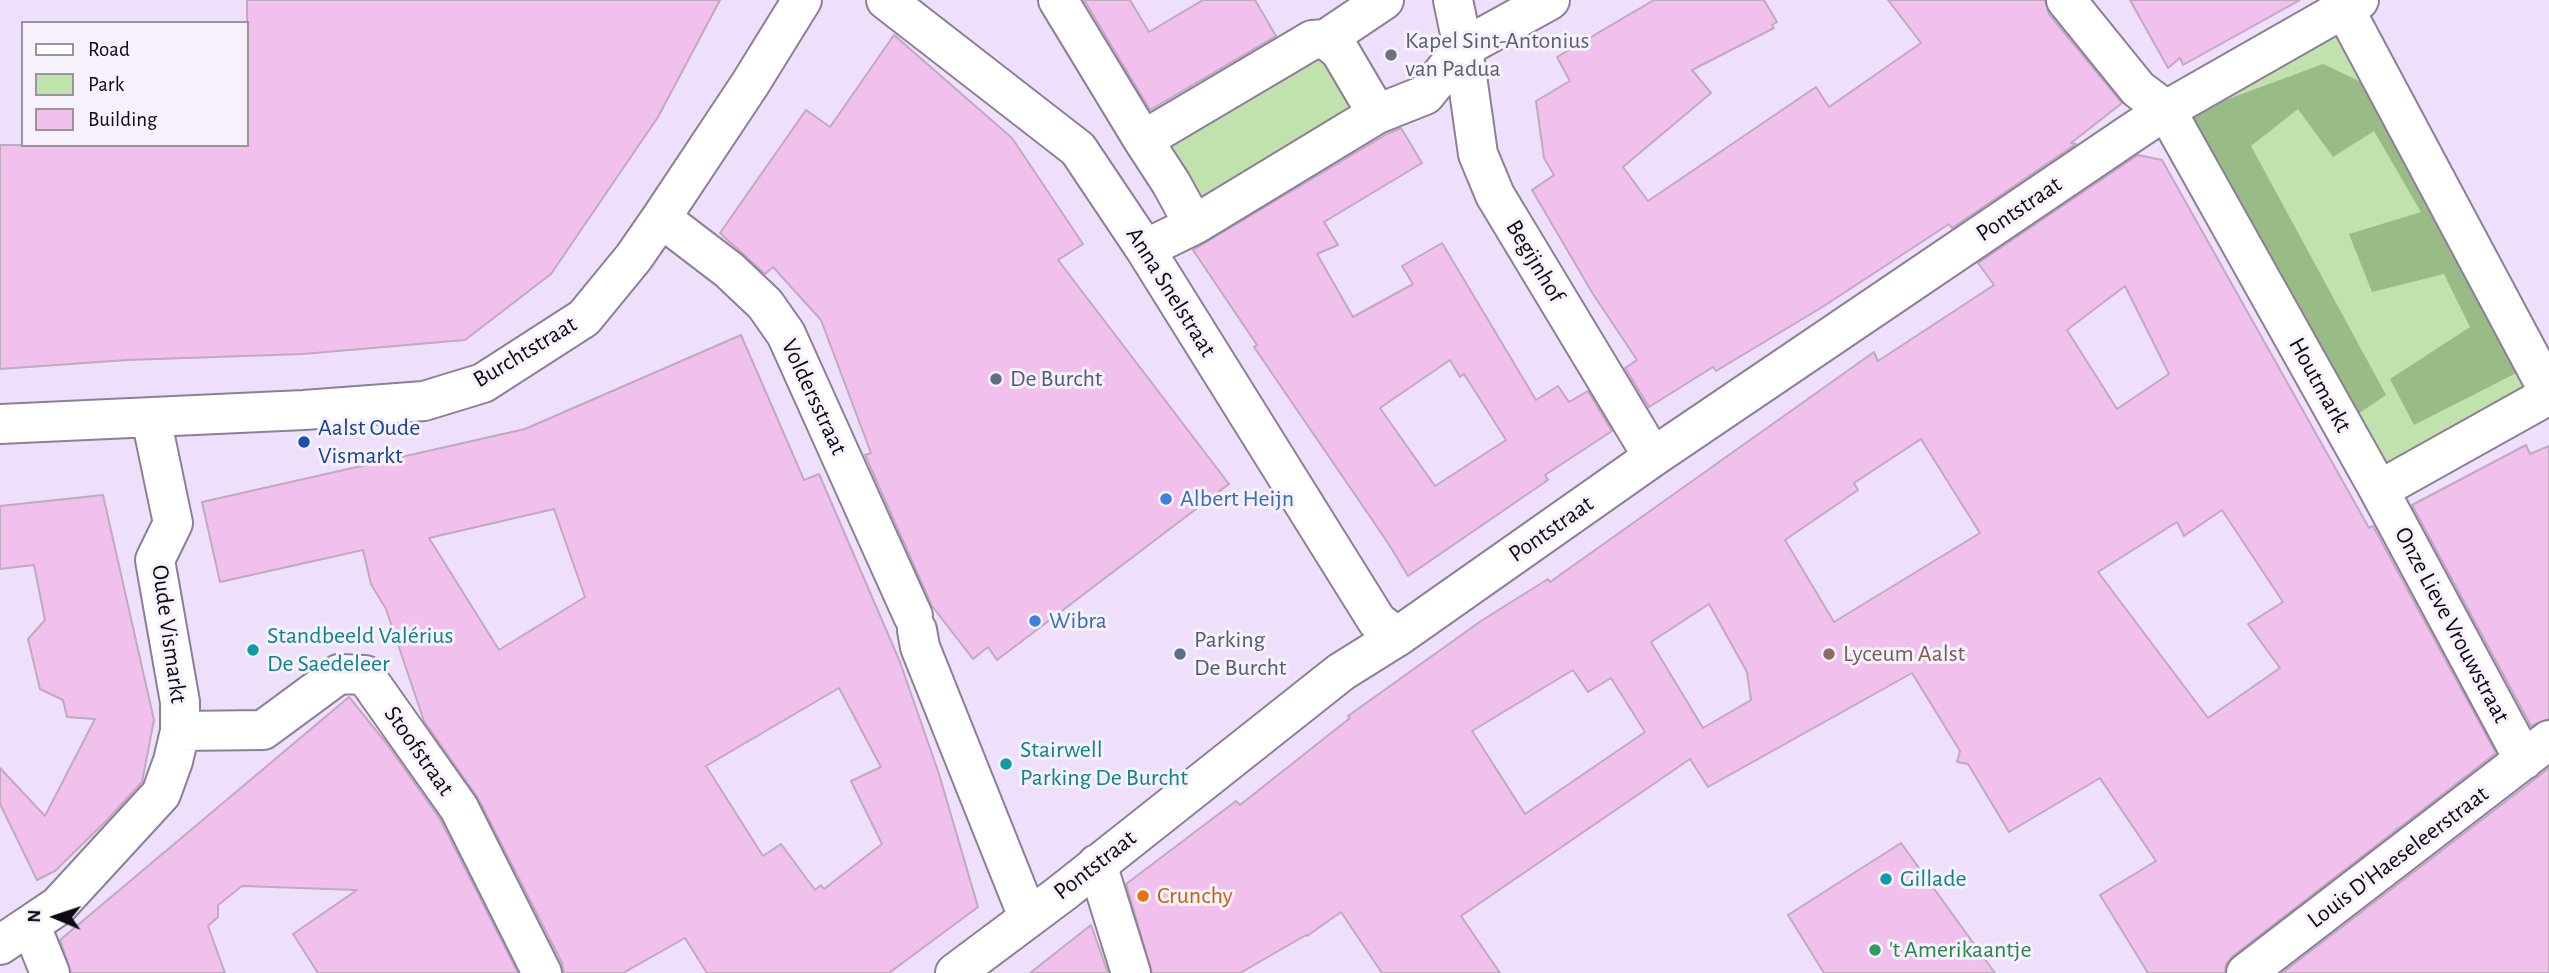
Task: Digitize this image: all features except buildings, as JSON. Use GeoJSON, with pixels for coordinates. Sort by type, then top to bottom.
{"type":"FeatureCollection","features":[{"type":"Feature","properties":{"kind":"street","name":"Burchtstraat"},"geometry":{"type":"LineString","coordinates":[[0,424],[304,410],[424,401],[483,383],[584,318],[661,219],[802,0]]}},
{"type":"Feature","properties":{"kind":"street","name":"Anna Snelstraat"},"geometry":{"type":"LineString","coordinates":[[886,0],[1078,149],[1144,249],[1377,621],[1397,636]]}},
{"type":"Feature","properties":{"kind":"street"},"geometry":{"type":"LineString","coordinates":[[1058,0],[1194,225]]}},
{"type":"Feature","properties":{"kind":"street"},"geometry":{"type":"LineString","coordinates":[[1143,140],[1312,40],[1326,39],[1384,0]]}},
{"type":"Feature","properties":{"kind":"street","name":"Begijnhof"},"geometry":{"type":"LineString","coordinates":[[1453,0],[1464,48],[1478,154],[1495,195],[1653,457]]}},
{"type":"Feature","properties":{"kind":"street"},"geometry":{"type":"LineString","coordinates":[[1144,249],[1194,225],[1377,114],[1426,95],[1464,48],[1549,0]]}},
{"type":"Feature","properties":{"kind":"street"},"geometry":{"type":"LineString","coordinates":[[2066,0],[2138,89],[2166,110]]}},
{"type":"Feature","properties":{"kind":"street"},"geometry":{"type":"LineString","coordinates":[[2352,5],[2549,394],[2379,490]]}},
{"type":"Feature","properties":{"kind":"street","name":"Pontstraat"},"geometry":{"type":"LineString","coordinates":[[955,973],[1341,672],[2166,110],[2352,5]]}},
{"type":"Feature","properties":{"kind":"street"},"geometry":{"type":"LineString","coordinates":[[1326,39],[1340,51],[1377,114]]}},
{"type":"Feature","properties":{"kind":"street","name":"Houtmarkt"},"geometry":{"type":"LineString","coordinates":[[2166,110],[2379,490]]}},
{"type":"Feature","properties":{"kind":"street","name":"Voldersstraat"},"geometry":{"type":"LineString","coordinates":[[661,219],[729,270],[765,304],[786,334],[915,623],[920,647],[1028,916]]}},
{"type":"Feature","properties":{"kind":"street","name":"Oude Vismarkt"},"geometry":{"type":"LineString","coordinates":[[15,935],[58,906],[161,794],[180,731],[180,702],[155,560],[173,523],[151,418]]}},
{"type":"Feature","properties":{"kind":"street","name":"Onze Lieve Vrouwstraat"},"geometry":{"type":"LineString","coordinates":[[2379,490],[2537,750]]}},
{"type":"Feature","properties":{"kind":"street","name":"Stoofstraat"},"geometry":{"type":"LineString","coordinates":[[180,731],[263,730],[339,674],[365,675],[459,808],[542,973]]}},
{"type":"Feature","properties":{"kind":"street","name":"Louis D'Haeseleerstraat"},"geometry":{"type":"LineString","coordinates":[[2246,973],[2537,750]]}},
{"type":"Feature","properties":{"kind":"street"},"geometry":{"type":"LineString","coordinates":[[1097,864],[1131,973]]}},
{"type":"Feature","properties":{"kind":"street"},"geometry":{"type":"LineString","coordinates":[[15,935],[50,973]]}},
{"type":"Feature","properties":{"kind":"green space"},"geometry":{"type":"Polygon","coordinates":[[[2341,23],[2542,391],[2381,477],[2182,116],[2341,23]]]}},
{"type":"Feature","properties":{"kind":"green space"},"geometry":{"type":"Polygon","coordinates":[[[1305,55],[1326,60],[1347,96],[1349,111],[1203,202],[1166,148],[1305,55]]]}},
{"type":"Feature","properties":{"kind":"green space"},"geometry":{"type":"Polygon","coordinates":[[[2323,64],[2378,90],[2534,364],[2414,425],[2390,379],[2470,327],[2444,274],[2372,292],[2349,234],[2421,212],[2374,131],[2333,157],[2298,109],[2251,146],[2386,395],[2349,420],[2182,116],[2323,64]]]}},
{"type":"Feature","properties":{"kind":"place","name":"Kapel Sint-Antonius van Padua"},"geometry":{"type":"Point","coordinates":[1391,55]}},
{"type":"Feature","properties":{"kind":"place","name":"De Burcht"},"geometry":{"type":"Point","coordinates":[996,379]}},
{"type":"Feature","properties":{"kind":"place","name":"Aalst Oude Vismarkt"},"geometry":{"type":"Point","coordinates":[304,442]}},
{"type":"Feature","properties":{"kind":"place","name":"Albert Heijn"},"geometry":{"type":"Point","coordinates":[1166,499]}},
{"type":"Feature","properties":{"kind":"place","name":"Wibra"},"geometry":{"type":"Point","coordinates":[1035,621]}},
{"type":"Feature","properties":{"kind":"place","name":"Standbeeld Valérius De Saedeleer"},"geometry":{"type":"Point","coordinates":[253,650]}},
{"type":"Feature","properties":{"kind":"place","name":"Parking De Burcht"},"geometry":{"type":"Point","coordinates":[1180,654]}},
{"type":"Feature","properties":{"kind":"place","name":"Lyceum Aalst"},"geometry":{"type":"Point","coordinates":[1829,654]}},
{"type":"Feature","properties":{"kind":"place","name":"Stairwell Parking De Burcht"},"geometry":{"type":"Point","coordinates":[1006,764]}},
{"type":"Feature","properties":{"kind":"place","name":"Gillade"},"geometry":{"type":"Point","coordinates":[1886,879]}},
{"type":"Feature","properties":{"kind":"place","name":"Crunchy"},"geometry":{"type":"Point","coordinates":[1143,896]}},
{"type":"Feature","properties":{"kind":"place","name":"'t Amerikaantje"},"geometry":{"type":"Point","coordinates":[1875,950]}}]}
